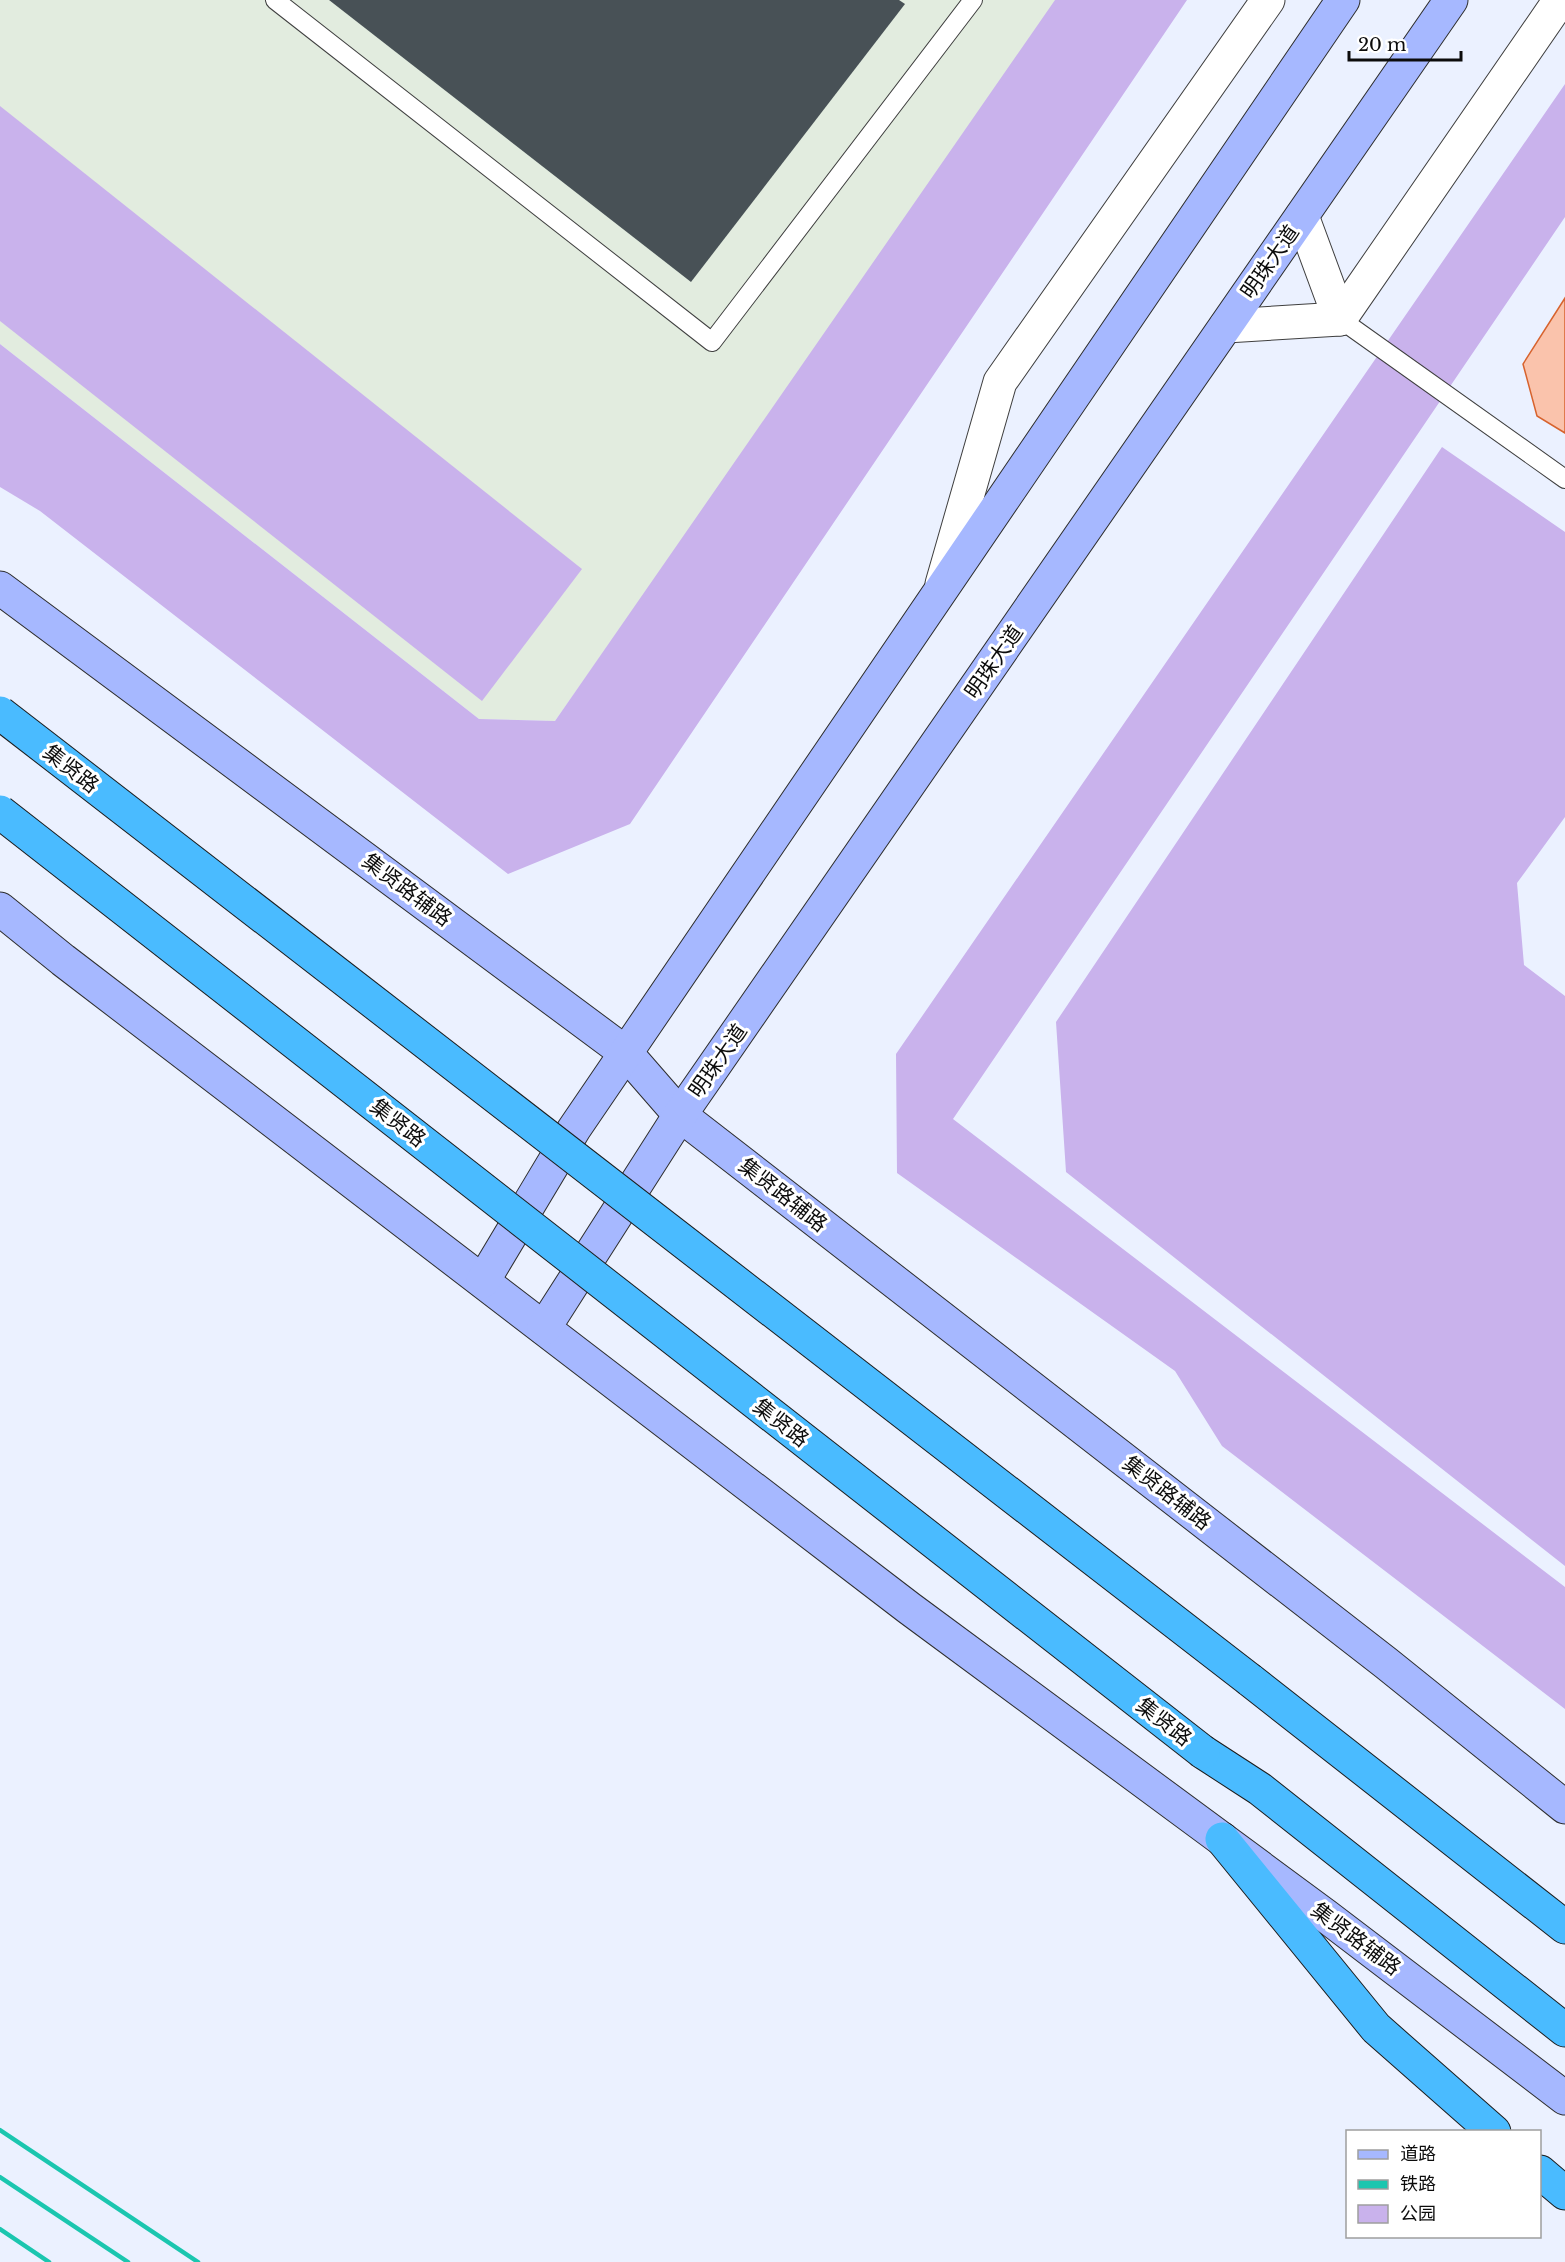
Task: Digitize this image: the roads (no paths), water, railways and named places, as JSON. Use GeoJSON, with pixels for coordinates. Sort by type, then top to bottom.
{"type":"FeatureCollection","features":[{"type":"Feature","properties":{"kind":"highway","name":"集贤路"},"geometry":{"type":"LineString","coordinates":[[0,713],[1250,1680],[1565,1927]]}},
{"type":"Feature","properties":{"kind":"highway","name":"集贤路"},"geometry":{"type":"LineString","coordinates":[[0,812],[1203,1752],[1260,1789],[1565,2030]]}},
{"type":"Feature","properties":{"kind":"highway"},"geometry":{"type":"LineString","coordinates":[[1222,1839],[1376,2028],[1492,2130]]}},
{"type":"Feature","properties":{"kind":"highway"},"geometry":{"type":"LineString","coordinates":[[1541,2174],[1565,2193]]}},
{"type":"Feature","properties":{"kind":"street"},"geometry":{"type":"LineString","coordinates":[[940,593],[1000,382],[1268,0]]}},
{"type":"Feature","properties":{"kind":"street"},"geometry":{"type":"LineString","coordinates":[[483,1281],[574,1129],[1343,0]]}},
{"type":"Feature","properties":{"kind":"street","name":"明珠大道"},"geometry":{"type":"LineString","coordinates":[[543,1328],[680,1115],[1451,0]]}},
{"type":"Feature","properties":{"kind":"street"},"geometry":{"type":"LineString","coordinates":[[1340,319],[1560,0]]}},
{"type":"Feature","properties":{"kind":"street"},"geometry":{"type":"LineString","coordinates":[[1302,216],[1340,319]]}},
{"type":"Feature","properties":{"kind":"street"},"geometry":{"type":"LineString","coordinates":[[1227,326],[1340,319]]}},
{"type":"Feature","properties":{"kind":"street","name":"集贤路辅路"},"geometry":{"type":"LineString","coordinates":[[0,588],[626,1053],[680,1115],[1367,1648],[1565,1807]]}},
{"type":"Feature","properties":{"kind":"street","name":"集贤路辅路"},"geometry":{"type":"LineString","coordinates":[[0,909],[909,1608],[1326,1916],[1565,2098]]}},
{"type":"Feature","properties":{"kind":"lane"},"geometry":{"type":"LineString","coordinates":[[275,0],[712,342],[973,0]]}},
{"type":"Feature","properties":{"kind":"lane"},"geometry":{"type":"LineString","coordinates":[[1340,319],[1565,479]]}},
{"type":"Feature","properties":{"kind":"railway"},"geometry":{"type":"LineString","coordinates":[[0,2130],[198,2262]]}},
{"type":"Feature","properties":{"kind":"railway"},"geometry":{"type":"LineString","coordinates":[[0,2177],[128,2262]]}},
{"type":"Feature","properties":{"kind":"railway"},"geometry":{"type":"LineString","coordinates":[[0,2229],[49,2262]]}}]}
